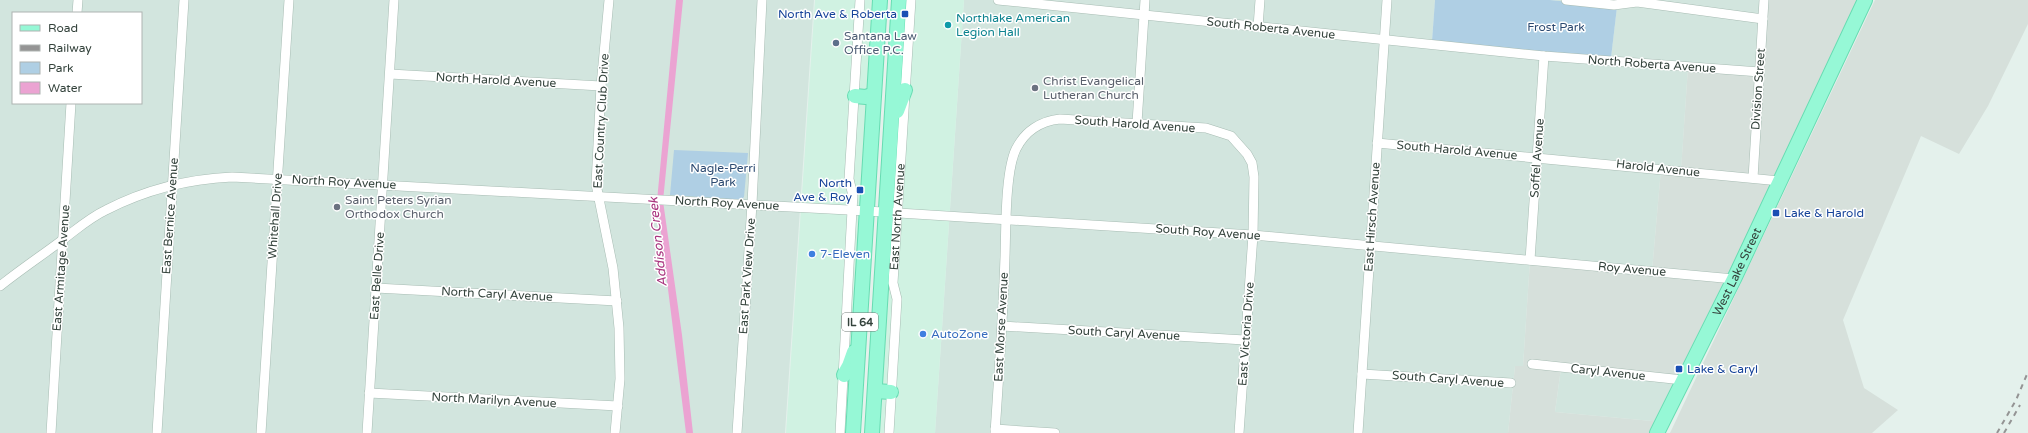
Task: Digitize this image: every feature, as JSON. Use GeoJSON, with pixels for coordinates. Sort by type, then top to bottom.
{"type":"FeatureCollection","features":[{"type":"Feature","properties":{"kind":"main road","name":"IL 64"},"geometry":{"type":"LineString","coordinates":[[853,433],[880,0]]}},
{"type":"Feature","properties":{"kind":"main road","name":"East North Avenue"},"geometry":{"type":"LineString","coordinates":[[872,433],[891,212],[891,131],[899,0]]}},
{"type":"Feature","properties":{"kind":"main road","name":"West Lake Street"},"geometry":{"type":"LineString","coordinates":[[1657,433],[1734,279],[1865,0]]}},
{"type":"Feature","properties":{"kind":"main road"},"geometry":{"type":"LineString","coordinates":[[891,131],[905,90]]}},
{"type":"Feature","properties":{"kind":"main road"},"geometry":{"type":"LineString","coordinates":[[855,96],[866,97],[874,94]]}},
{"type":"Feature","properties":{"kind":"main road"},"geometry":{"type":"LineString","coordinates":[[844,375],[850,366],[859,338]]}},
{"type":"Feature","properties":{"kind":"main road"},"geometry":{"type":"LineString","coordinates":[[875,391],[891,392]]}},
{"type":"Feature","properties":{"kind":"street"},"geometry":{"type":"LineString","coordinates":[[77,12],[78,0]]}},
{"type":"Feature","properties":{"kind":"street","name":"East Bernice Avenue"},"geometry":{"type":"LineString","coordinates":[[157,433],[184,0]]}},
{"type":"Feature","properties":{"kind":"street","name":"Whitehall Drive"},"geometry":{"type":"LineString","coordinates":[[261,433],[289,0]]}},
{"type":"Feature","properties":{"kind":"street","name":"East Belle Drive"},"geometry":{"type":"LineString","coordinates":[[367,433],[394,0]]}},
{"type":"Feature","properties":{"kind":"street","name":"East Country Club Drive"},"geometry":{"type":"LineString","coordinates":[[609,0],[601,86],[596,184],[613,268],[617,301],[620,353],[618,406],[615,433]]}},
{"type":"Feature","properties":{"kind":"street","name":"East Park View Drive"},"geometry":{"type":"LineString","coordinates":[[736,433],[752,204],[762,0]]}},
{"type":"Feature","properties":{"kind":"street"},"geometry":{"type":"LineString","coordinates":[[840,433],[853,196],[849,179],[860,0]]}},
{"type":"Feature","properties":{"kind":"street","name":"East North Avenue"},"geometry":{"type":"LineString","coordinates":[[889,433],[897,299],[893,283],[891,212],[905,90],[911,0]]}},
{"type":"Feature","properties":{"kind":"street","name":"South Roberta Avenue"},"geometry":{"type":"LineString","coordinates":[[998,0],[1021,1],[1544,56]]}},
{"type":"Feature","properties":{"kind":"street"},"geometry":{"type":"LineString","coordinates":[[1137,123],[1145,0]]}},
{"type":"Feature","properties":{"kind":"street"},"geometry":{"type":"LineString","coordinates":[[1258,26],[1260,0]]}},
{"type":"Feature","properties":{"kind":"street","name":"East Hirsch Avenue"},"geometry":{"type":"LineString","coordinates":[[1358,433],[1387,0]]}},
{"type":"Feature","properties":{"kind":"street"},"geometry":{"type":"LineString","coordinates":[[1566,0],[1614,5],[1628,1],[1763,19]]}},
{"type":"Feature","properties":{"kind":"street","name":"Division Street"},"geometry":{"type":"LineString","coordinates":[[1753,178],[1764,0]]}},
{"type":"Feature","properties":{"kind":"street","name":"North Roberta Avenue"},"geometry":{"type":"LineString","coordinates":[[1544,56],[1760,72]]}},
{"type":"Feature","properties":{"kind":"street","name":"Soffel Avenue"},"geometry":{"type":"LineString","coordinates":[[1530,260],[1544,56]]}},
{"type":"Feature","properties":{"kind":"street","name":"North Harold Avenue"},"geometry":{"type":"LineString","coordinates":[[390,74],[601,86]]}},
{"type":"Feature","properties":{"kind":"street","name":"East Armitage Avenue"},"geometry":{"type":"LineString","coordinates":[[51,433],[72,104]]}},
{"type":"Feature","properties":{"kind":"street","name":"South Harold Avenue"},"geometry":{"type":"LineString","coordinates":[[1007,220],[1014,156],[1022,140],[1033,128],[1048,121],[1060,119],[1137,123],[1206,128],[1226,134],[1240,144],[1252,163],[1254,177],[1253,234]]}},
{"type":"Feature","properties":{"kind":"street","name":"South Harold Avenue"},"geometry":{"type":"LineString","coordinates":[[1377,143],[1536,156]]}},
{"type":"Feature","properties":{"kind":"street","name":"Harold Avenue"},"geometry":{"type":"LineString","coordinates":[[1536,156],[1780,181]]}},
{"type":"Feature","properties":{"kind":"street","name":"North Roy Avenue"},"geometry":{"type":"LineString","coordinates":[[0,286],[81,224],[106,210],[135,197],[172,185],[216,178],[277,178],[891,212]]}},
{"type":"Feature","properties":{"kind":"street","name":"South Roy Avenue"},"geometry":{"type":"LineString","coordinates":[[891,212],[1253,234],[1530,260]]}},
{"type":"Feature","properties":{"kind":"street","name":"East Morse Avenue"},"geometry":{"type":"LineString","coordinates":[[995,431],[1007,220]]}},
{"type":"Feature","properties":{"kind":"street","name":"East Victoria Drive"},"geometry":{"type":"LineString","coordinates":[[1239,433],[1253,234]]}},
{"type":"Feature","properties":{"kind":"street","name":"Roy Avenue"},"geometry":{"type":"LineString","coordinates":[[1530,260],[1734,279]]}},
{"type":"Feature","properties":{"kind":"street","name":"North Caryl Avenue"},"geometry":{"type":"LineString","coordinates":[[376,288],[617,301]]}},
{"type":"Feature","properties":{"kind":"street","name":"South Caryl Avenue"},"geometry":{"type":"LineString","coordinates":[[1002,326],[1245,340]]}},
{"type":"Feature","properties":{"kind":"street","name":"Caryl Avenue"},"geometry":{"type":"LineString","coordinates":[[1532,364],[1683,380]]}},
{"type":"Feature","properties":{"kind":"street","name":"South Caryl Avenue"},"geometry":{"type":"LineString","coordinates":[[1362,374],[1511,383]]}},
{"type":"Feature","properties":{"kind":"street","name":"North Marilyn Avenue"},"geometry":{"type":"LineString","coordinates":[[369,393],[618,406]]}},
{"type":"Feature","properties":{"kind":"street"},"geometry":{"type":"LineString","coordinates":[[995,431],[1055,433]]}},
{"type":"Feature","properties":{"kind":"shaded area"},"geometry":{"type":"Polygon","coordinates":[[[0,0],[814,0],[785,433],[0,433],[0,0]]]}},
{"type":"Feature","properties":{"kind":"shaded area"},"geometry":{"type":"Polygon","coordinates":[[[815,0],[880,0],[853,433],[786,433],[815,0]]]}},
{"type":"Feature","properties":{"kind":"shaded area"},"geometry":{"type":"Polygon","coordinates":[[[899,0],[964,0],[935,433],[872,433],[899,0]]]}},
{"type":"Feature","properties":{"kind":"shaded area"},"geometry":{"type":"Polygon","coordinates":[[[964,0],[998,0],[1688,67],[1681,171],[1661,169],[1652,271],[1530,260],[1523,366],[1515,366],[1508,433],[935,433],[964,0]]]}},
{"type":"Feature","properties":{"kind":"shaded area"},"geometry":{"type":"Polygon","coordinates":[[[1014,0],[1435,0],[1432,41],[1014,0]]]}},
{"type":"Feature","properties":{"kind":"shaded area"},"geometry":{"type":"Polygon","coordinates":[[[1550,0],[1762,0],[1758,71],[1611,58],[1617,7],[1550,0]]]}},
{"type":"Feature","properties":{"kind":"shaded area"},"geometry":{"type":"Polygon","coordinates":[[[1764,0],[1864,0],[1683,380],[1561,368],[1555,412],[1663,422],[1657,433],[1508,433],[1515,366],[1523,366],[1530,260],[1652,271],[1661,169],[1681,170],[1688,67],[1759,72],[1764,0]]]}},
{"type":"Feature","properties":{"kind":"shaded area"},"geometry":{"type":"Polygon","coordinates":[[[1875,0],[2028,0],[2028,24],[1988,106],[1959,154],[1921,136],[1843,320],[1864,388],[1898,410],[1872,433],[1670,433],[1875,0]]]}},
{"type":"Feature","properties":{"kind":"shaded area"},"geometry":{"type":"Polygon","coordinates":[[[1561,368],[1683,380],[1663,422],[1555,412],[1561,368]]]}},
{"type":"Feature","properties":{"kind":"green space","name":"Frost Park"},"geometry":{"type":"Polygon","coordinates":[[[1435,0],[1550,0],[1617,7],[1611,58],[1432,41],[1435,0]]]}},
{"type":"Feature","properties":{"kind":"green space","name":"Nagle-Perri Park"},"geometry":{"type":"Polygon","coordinates":[[[674,150],[748,153],[744,197],[740,200],[670,195],[674,150]]]}},
{"type":"Feature","properties":{"kind":"water"},"geometry":{"type":"Polygon","coordinates":[[[676,0],[683,0],[663,201],[682,335],[693,433],[686,433],[657,201],[676,0]]]}},
{"type":"Feature","properties":{"kind":"railway"},"geometry":{"type":"LineString","coordinates":[[1997,433],[2016,400],[2028,372]]}},
{"type":"Feature","properties":{"kind":"railway"},"geometry":{"type":"LineString","coordinates":[[2004,433],[2020,405]]}},
{"type":"Feature","properties":{"kind":"place","name":"North Ave & Roberta"},"geometry":{"type":"Point","coordinates":[905,14]}},
{"type":"Feature","properties":{"kind":"place","name":"Northlake American Legion Hall"},"geometry":{"type":"Point","coordinates":[948,25]}},
{"type":"Feature","properties":{"kind":"place","name":"Santana Law Office P.C."},"geometry":{"type":"Point","coordinates":[836,43]}},
{"type":"Feature","properties":{"kind":"place","name":"Christ Evangelical Lutheran Church"},"geometry":{"type":"Point","coordinates":[1035,88]}},
{"type":"Feature","properties":{"kind":"place","name":"North Ave & Roy"},"geometry":{"type":"Point","coordinates":[860,190]}},
{"type":"Feature","properties":{"kind":"place","name":"Saint Peters Syrian Orthodox Church"},"geometry":{"type":"Point","coordinates":[337,207]}},
{"type":"Feature","properties":{"kind":"place","name":"Lake & Harold"},"geometry":{"type":"Point","coordinates":[1776,213]}},
{"type":"Feature","properties":{"kind":"place","name":"7-Eleven"},"geometry":{"type":"Point","coordinates":[812,254]}},
{"type":"Feature","properties":{"kind":"place","name":"AutoZone"},"geometry":{"type":"Point","coordinates":[923,334]}},
{"type":"Feature","properties":{"kind":"place","name":"Lake & Caryl"},"geometry":{"type":"Point","coordinates":[1679,369]}},
{"type":"Feature","properties":{"kind":"water label","name":"Addison Creek"},"geometry":{"type":"Point","coordinates":[657,242]}}]}
